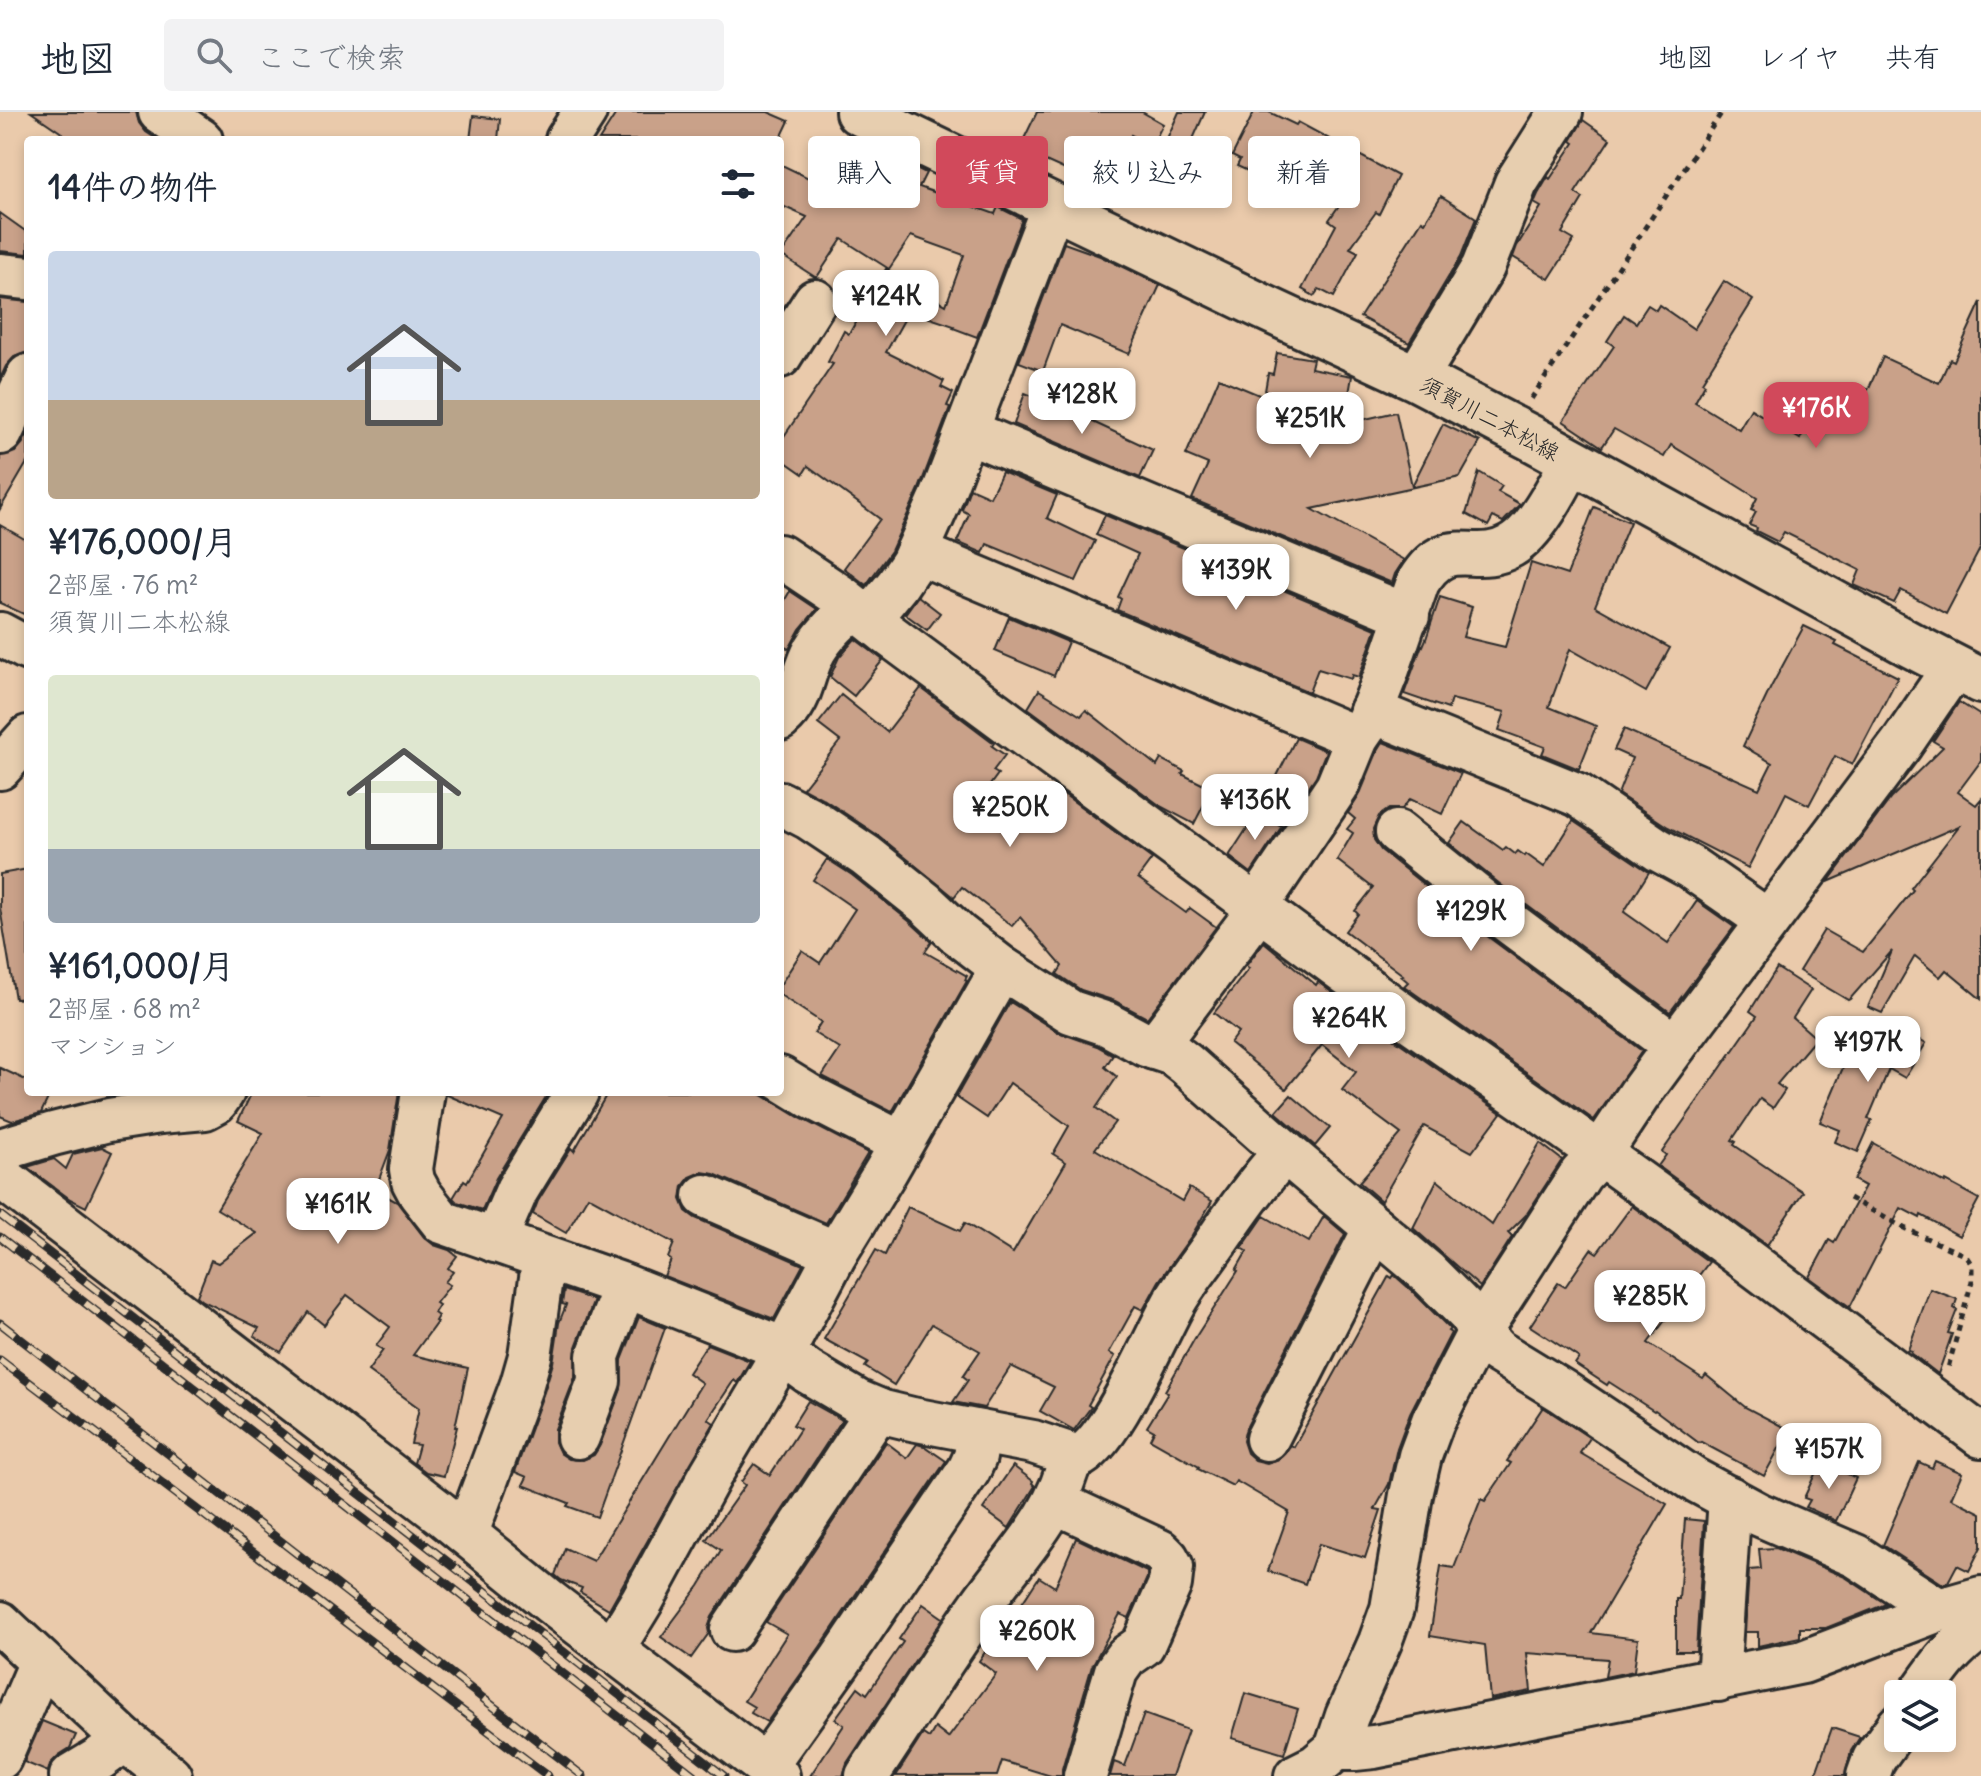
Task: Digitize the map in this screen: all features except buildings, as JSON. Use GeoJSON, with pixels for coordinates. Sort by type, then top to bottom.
{"type":"FeatureCollection","features":[{"type":"Feature","properties":{"kind":"main road","name":"須賀川二本松線"},"geometry":{"type":"LineString","coordinates":[[858,112],[1416,378],[1967,674]]}},
{"type":"Feature","properties":{"kind":"street"},"geometry":{"type":"LineString","coordinates":[[160,112],[195,136]]}},
{"type":"Feature","properties":{"kind":"street"},"geometry":{"type":"LineString","coordinates":[[570,136],[585,112]]}},
{"type":"Feature","properties":{"kind":"street"},"geometry":{"type":"LineString","coordinates":[[1416,378],[1483,267],[1516,183],[1561,112]]}},
{"type":"Feature","properties":{"kind":"street"},"geometry":{"type":"LineString","coordinates":[[784,715],[799,696],[816,648],[833,627],[862,613],[897,585],[917,552],[1053,206]]}},
{"type":"Feature","properties":{"kind":"street"},"geometry":{"type":"LineString","coordinates":[[0,275],[24,278]]}},
{"type":"Feature","properties":{"kind":"street"},"geometry":{"type":"LineString","coordinates":[[784,350],[815,301]]}},
{"type":"Feature","properties":{"kind":"street"},"geometry":{"type":"LineString","coordinates":[[24,384],[0,433],[24,447]]}},
{"type":"Feature","properties":{"kind":"street"},"geometry":{"type":"LineString","coordinates":[[967,431],[1408,616]]}},
{"type":"Feature","properties":{"kind":"street"},"geometry":{"type":"LineString","coordinates":[[1154,1048],[1247,925],[1337,787],[1408,616],[1418,582],[1441,557],[1493,552],[1511,547],[1536,522],[1572,461]]}},
{"type":"Feature","properties":{"kind":"street"},"geometry":{"type":"LineString","coordinates":[[917,552],[1364,724],[1578,795],[1768,921]]}},
{"type":"Feature","properties":{"kind":"street"},"geometry":{"type":"LineString","coordinates":[[784,559],[862,613],[1408,1019],[1716,1237],[1981,1436]]}},
{"type":"Feature","properties":{"kind":"street"},"geometry":{"type":"LineString","coordinates":[[0,634],[24,647]]}},
{"type":"Feature","properties":{"kind":"street"},"geometry":{"type":"LineString","coordinates":[[1296,1776],[1316,1766],[1336,1749],[1392,1609],[1420,1456],[1433,1421],[1479,1332],[1581,1174],[1600,1154],[1675,1046],[1902,743],[1967,674]]}},
{"type":"Feature","properties":{"kind":"street"},"geometry":{"type":"LineString","coordinates":[[0,768],[24,741]]}},
{"type":"Feature","properties":{"kind":"street"},"geometry":{"type":"LineString","coordinates":[[784,805],[866,856],[1002,968],[1071,1012],[1107,1024],[1154,1048],[1173,1054],[1427,1272],[1470,1315],[1479,1332],[1497,1351],[1693,1479],[1758,1514],[1856,1556],[1939,1610]]}},
{"type":"Feature","properties":{"kind":"street"},"geometry":{"type":"LineString","coordinates":[[1397,832],[1506,920],[1675,1046]]}},
{"type":"Feature","properties":{"kind":"street"},"geometry":{"type":"LineString","coordinates":[[612,1650],[783,1353],[836,1253],[1002,968]]}},
{"type":"Feature","properties":{"kind":"street"},"geometry":{"type":"LineString","coordinates":[[784,1080],[901,1143]]}},
{"type":"Feature","properties":{"kind":"street"},"geometry":{"type":"LineString","coordinates":[[0,1150],[109,1120],[205,1108],[220,1096]]}},
{"type":"Feature","properties":{"kind":"street"},"geometry":{"type":"LineString","coordinates":[[422,1096],[411,1169],[413,1181],[425,1202],[442,1222],[625,1286],[769,1343],[808,1372],[878,1410],[1033,1442],[1078,1457],[1087,1453],[1106,1430],[1175,1301],[1261,1177],[1285,1152]]}},
{"type":"Feature","properties":{"kind":"street"},"geometry":{"type":"LineString","coordinates":[[495,1241],[517,1190],[575,1096]]}},
{"type":"Feature","properties":{"kind":"street"},"geometry":{"type":"LineString","coordinates":[[0,1176],[772,1771],[840,1661],[969,1470],[975,1457],[979,1432]]}},
{"type":"Feature","properties":{"kind":"street"},"geometry":{"type":"LineString","coordinates":[[705,1196],[836,1253]]}},
{"type":"Feature","properties":{"kind":"street"},"geometry":{"type":"LineString","coordinates":[[1267,1439],[1375,1228]]}},
{"type":"Feature","properties":{"kind":"street"},"geometry":{"type":"LineString","coordinates":[[464,1532],[472,1519],[522,1384],[530,1356],[546,1259]]}},
{"type":"Feature","properties":{"kind":"street"},"geometry":{"type":"LineString","coordinates":[[578,1437],[599,1381],[598,1356],[625,1286]]}},
{"type":"Feature","properties":{"kind":"street"},"geometry":{"type":"LineString","coordinates":[[732,1630],[878,1410]]}},
{"type":"Feature","properties":{"kind":"street"},"geometry":{"type":"LineString","coordinates":[[867,1776],[982,1603],[1040,1528],[1055,1502],[1071,1455]]}},
{"type":"Feature","properties":{"kind":"street"},"geometry":{"type":"LineString","coordinates":[[1718,1680],[1730,1498]]}},
{"type":"Feature","properties":{"kind":"street"},"geometry":{"type":"LineString","coordinates":[[1055,1502],[1160,1551],[1172,1567],[1170,1584],[1143,1645],[1126,1657],[1116,1671],[1085,1776]]}},
{"type":"Feature","properties":{"kind":"street"},"geometry":{"type":"LineString","coordinates":[[1336,1749],[1374,1747],[1803,1662],[1939,1610],[1981,1598]]}},
{"type":"Feature","properties":{"kind":"street"},"geometry":{"type":"LineString","coordinates":[[0,1623],[125,1740],[170,1776]]}},
{"type":"Feature","properties":{"kind":"street"},"geometry":{"type":"LineString","coordinates":[[1929,1680],[1956,1646],[1981,1628]]}},
{"type":"Feature","properties":{"kind":"street"},"geometry":{"type":"LineString","coordinates":[[0,1758],[41,1662]]}},
{"type":"Feature","properties":{"kind":"street"},"geometry":{"type":"LineString","coordinates":[[71,1776],[125,1740]]}},
{"type":"Feature","properties":{"kind":"street"},"geometry":{"type":"LineString","coordinates":[[1868,1776],[1874,1759],[1884,1745]]}},
{"type":"Feature","properties":{"kind":"path"},"geometry":{"type":"LineString","coordinates":[[1530,400],[1722,112]]}},
{"type":"Feature","properties":{"kind":"path"},"geometry":{"type":"LineString","coordinates":[[1849,1198],[1904,1228],[1958,1251],[1972,1265],[1972,1281],[1938,1404]]}},
{"type":"Feature","properties":{"kind":"railway"},"geometry":{"type":"LineString","coordinates":[[0,1215],[724,1776]]}},
{"type":"Feature","properties":{"kind":"railway"},"geometry":{"type":"LineString","coordinates":[[0,1237],[695,1776]]}},
{"type":"Feature","properties":{"kind":"railway"},"geometry":{"type":"LineString","coordinates":[[0,1323],[583,1776]]}},
{"type":"Feature","properties":{"kind":"railway"},"geometry":{"type":"LineString","coordinates":[[0,1360],[548,1776]]}}]}
